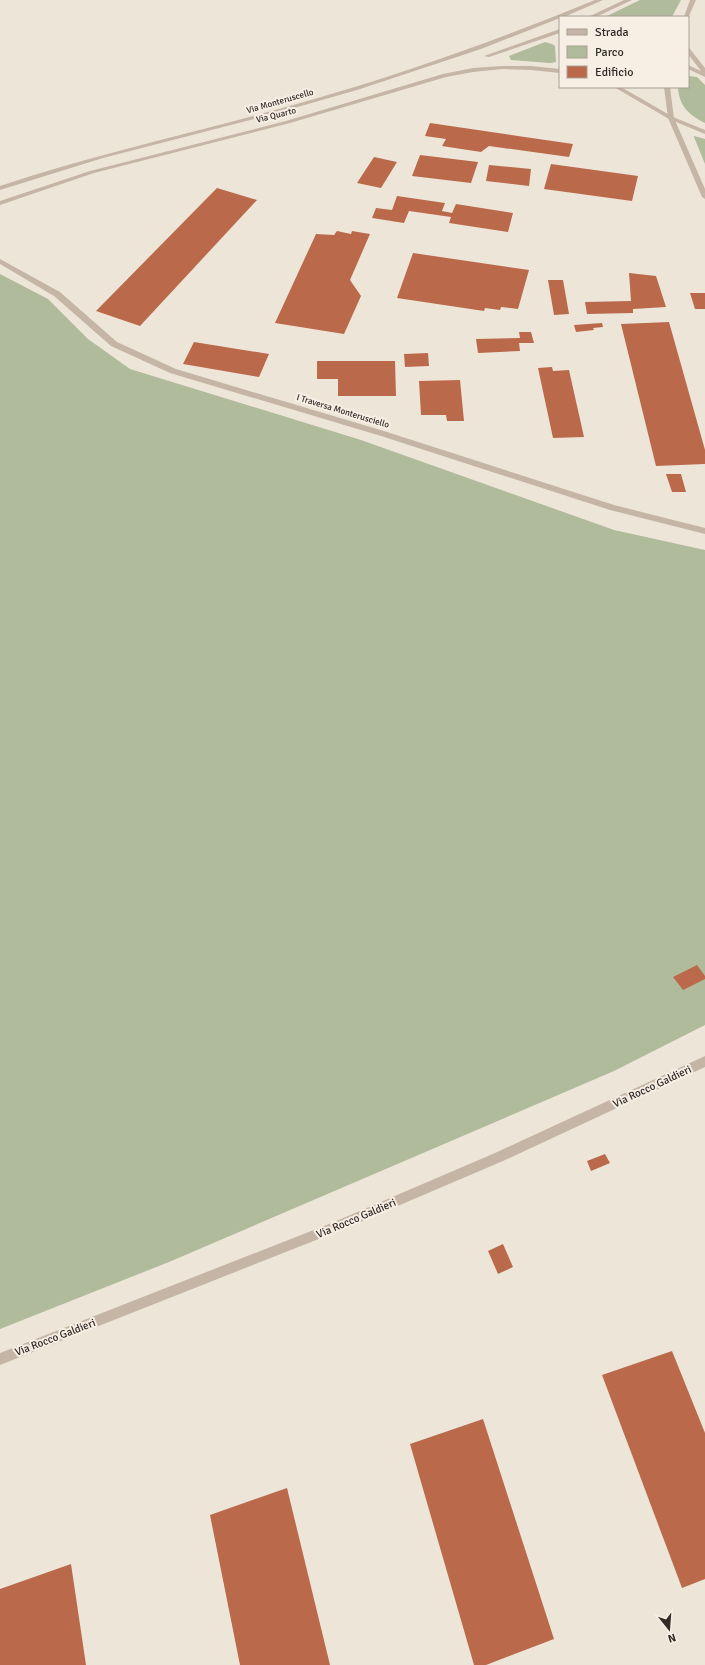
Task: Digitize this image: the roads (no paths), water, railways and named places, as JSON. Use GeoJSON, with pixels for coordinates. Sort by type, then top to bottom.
{"type":"FeatureCollection","features":[{"type":"Feature","properties":{"kind":"street","name":"Via Monteruscello"},"geometry":{"type":"LineString","coordinates":[[563,16],[600,0]]}},
{"type":"Feature","properties":{"kind":"street"},"geometry":{"type":"LineString","coordinates":[[593,16],[629,0]]}},
{"type":"Feature","properties":{"kind":"street"},"geometry":{"type":"LineString","coordinates":[[686,16],[693,0]]}},
{"type":"Feature","properties":{"kind":"street","name":"Via Monteruscello"},"geometry":{"type":"LineString","coordinates":[[0,188],[73,165],[273,112],[375,82],[458,55],[559,18]]}},
{"type":"Feature","properties":{"kind":"street"},"geometry":{"type":"LineString","coordinates":[[551,21],[559,25]]}},
{"type":"Feature","properties":{"kind":"street"},"geometry":{"type":"LineString","coordinates":[[487,56],[559,30]]}},
{"type":"Feature","properties":{"kind":"street"},"geometry":{"type":"LineString","coordinates":[[689,51],[705,73]]}},
{"type":"Feature","properties":{"kind":"street"},"geometry":{"type":"LineString","coordinates":[[689,66],[705,73]]}},
{"type":"Feature","properties":{"kind":"street","name":"Via Quarto"},"geometry":{"type":"LineString","coordinates":[[0,203],[92,172],[288,122],[457,72],[502,67],[559,71]]}},
{"type":"Feature","properties":{"kind":"street"},"geometry":{"type":"LineString","coordinates":[[619,88],[671,118],[705,132]]}},
{"type":"Feature","properties":{"kind":"street"},"geometry":{"type":"LineString","coordinates":[[667,88],[671,118],[704,194]]}},
{"type":"Feature","properties":{"kind":"street","name":"I Traversa Monterusciello"},"geometry":{"type":"LineString","coordinates":[[0,261],[57,294],[114,344],[173,371],[384,434],[613,508],[705,531]]}},
{"type":"Feature","properties":{"kind":"street","name":"Via Rocco Galdieri"},"geometry":{"type":"LineString","coordinates":[[0,1359],[349,1221],[499,1157],[705,1061]]}}]}
